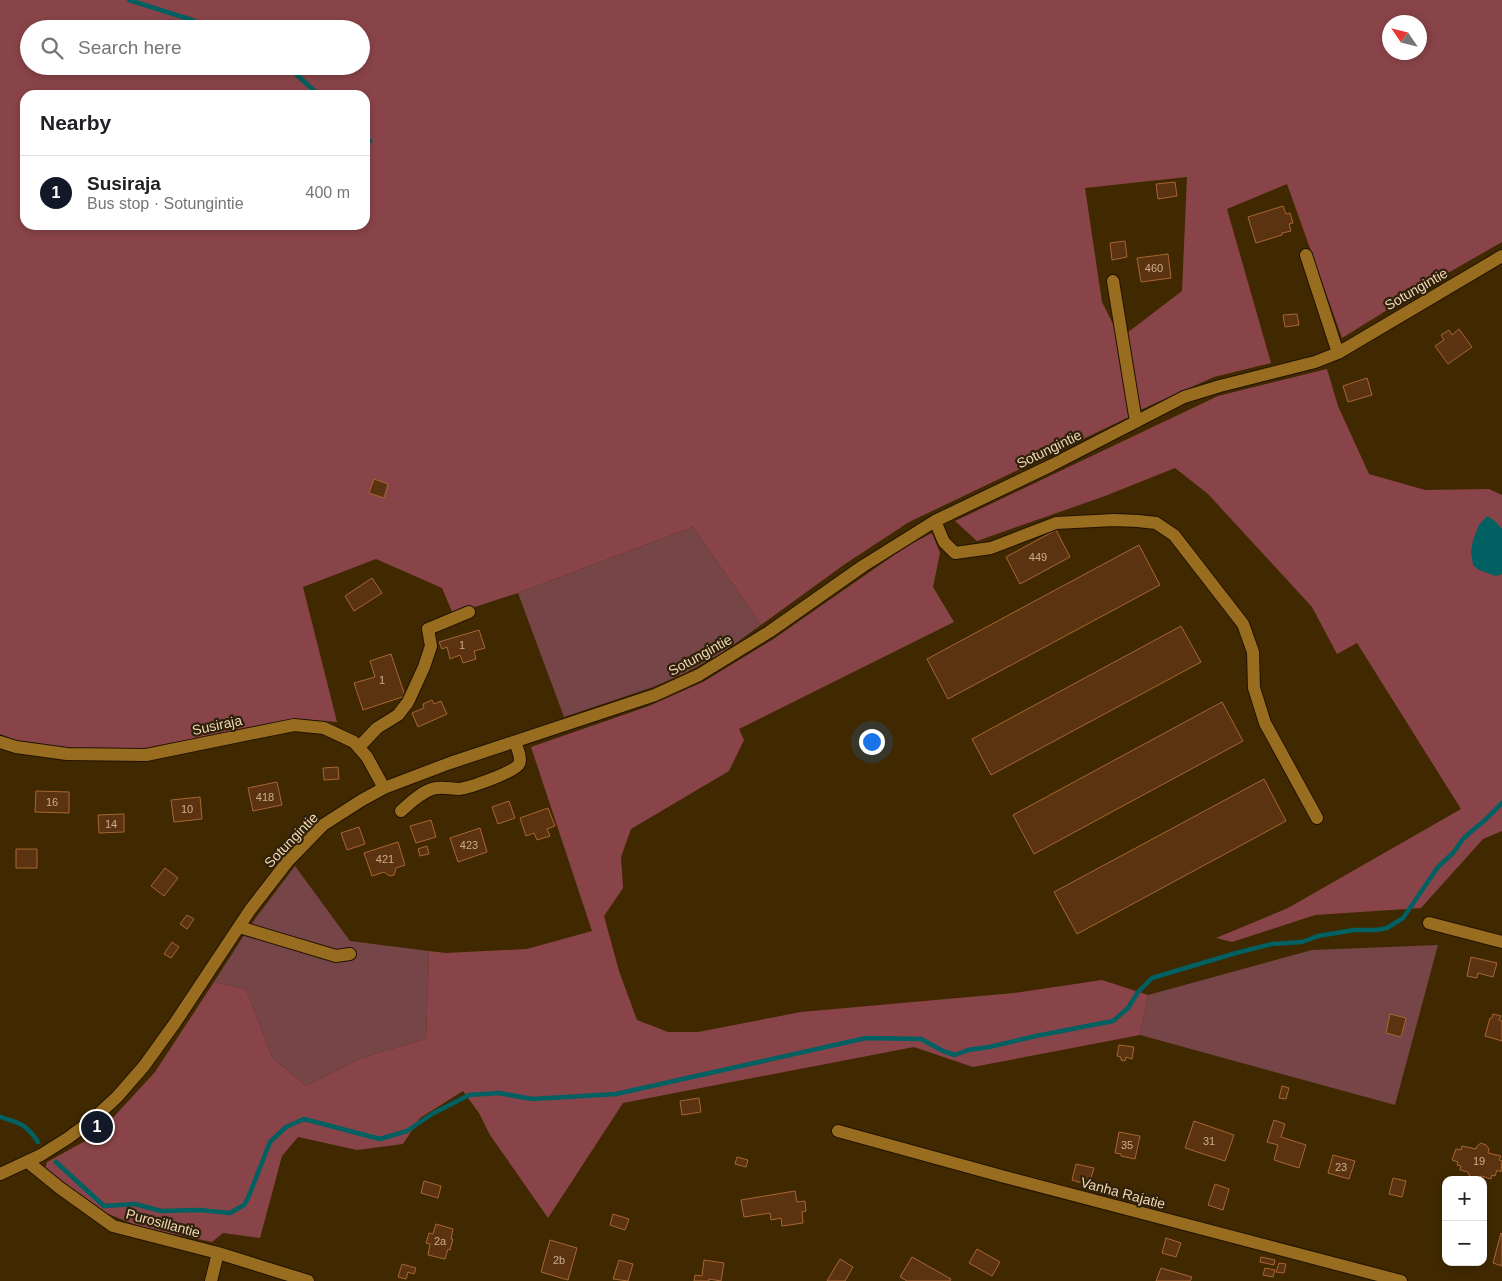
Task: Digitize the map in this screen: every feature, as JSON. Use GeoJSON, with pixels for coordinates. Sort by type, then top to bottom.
{"type":"FeatureCollection","features":[{"type":"Feature","properties":{"kind":"street"},"geometry":{"type":"LineString","coordinates":[[1306,255],[1338,353]]}},
{"type":"Feature","properties":{"kind":"street","name":"Sotungintie"},"geometry":{"type":"LineString","coordinates":[[0,1174],[28,1162],[68,1138],[91,1121],[117,1097],[144,1066],[175,1024],[239,927],[288,860],[323,825],[362,800],[384,788],[450,763],[655,695],[699,675],[769,632],[863,566],[935,521],[1052,465],[1184,397],[1315,362],[1338,353],[1502,256]]}},
{"type":"Feature","properties":{"kind":"street"},"geometry":{"type":"LineString","coordinates":[[1113,281],[1136,422]]}},
{"type":"Feature","properties":{"kind":"street"},"geometry":{"type":"LineString","coordinates":[[935,521],[944,542],[955,553],[991,548],[1056,523],[1114,520],[1138,521],[1156,523],[1174,535],[1243,624],[1253,652],[1254,688],[1265,723],[1317,818]]}},
{"type":"Feature","properties":{"kind":"street"},"geometry":{"type":"LineString","coordinates":[[359,747],[377,728],[398,715],[408,702],[424,667],[431,646],[428,629],[469,612]]}},
{"type":"Feature","properties":{"kind":"street","name":"Susiraja"},"geometry":{"type":"LineString","coordinates":[[0,742],[16,747],[67,754],[146,755],[294,725],[324,728],[349,739],[359,747],[367,757],[384,788]]}},
{"type":"Feature","properties":{"kind":"street"},"geometry":{"type":"LineString","coordinates":[[401,812],[422,794],[431,790],[440,788],[460,789],[515,769],[519,764],[519,757],[515,742]]}},
{"type":"Feature","properties":{"kind":"street"},"geometry":{"type":"LineString","coordinates":[[1429,923],[1502,942]]}},
{"type":"Feature","properties":{"kind":"street"},"geometry":{"type":"LineString","coordinates":[[239,927],[336,956],[350,954]]}},
{"type":"Feature","properties":{"kind":"street","name":"Vanha Rajatie"},"geometry":{"type":"LineString","coordinates":[[838,1132],[1005,1178],[1400,1281]]}},
{"type":"Feature","properties":{"kind":"street","name":"Purosillantie"},"geometry":{"type":"LineString","coordinates":[[28,1162],[60,1188],[113,1226],[218,1253],[308,1281]]}},
{"type":"Feature","properties":{"kind":"street"},"geometry":{"type":"LineString","coordinates":[[211,1281],[218,1253]]}},
{"type":"Feature","properties":{"kind":"shaded area"},"geometry":{"type":"Polygon","coordinates":[[[0,0],[1502,0],[1502,242],[1434,281],[1342,338],[1287,184],[1227,209],[1271,363],[1214,377],[1138,411],[1127,333],[1182,291],[1187,177],[1085,188],[1102,302],[1117,332],[1129,417],[909,522],[845,564],[761,625],[693,527],[518,593],[453,614],[442,588],[376,559],[303,587],[337,722],[296,719],[144,748],[73,748],[17,741],[0,734],[0,0]]]}},
{"type":"Feature","properties":{"kind":"shaded area"},"geometry":{"type":"Polygon","coordinates":[[[1327,369],[1338,406],[1369,474],[1425,490],[1489,489],[1502,495],[1502,831],[1483,839],[1421,908],[1315,915],[1232,942],[1216,938],[1288,908],[1461,809],[1357,643],[1337,654],[1312,607],[1208,494],[1175,468],[1105,496],[977,541],[955,521],[1218,396],[1327,369]]]}},
{"type":"Feature","properties":{"kind":"shaded area"},"geometry":{"type":"Polygon","coordinates":[[[693,527],[761,625],[722,653],[685,673],[653,687],[564,717],[518,593],[693,527]]]}},
{"type":"Feature","properties":{"kind":"shaded area"},"geometry":{"type":"Polygon","coordinates":[[[932,533],[940,553],[933,587],[954,622],[739,729],[744,740],[729,771],[631,829],[621,857],[623,888],[604,916],[619,971],[637,1020],[668,1032],[698,1032],[801,1012],[1014,993],[1102,980],[1148,995],[1140,1035],[973,1067],[914,1047],[623,1103],[548,1218],[490,1135],[479,1113],[463,1091],[420,1118],[403,1144],[357,1150],[298,1137],[282,1156],[260,1238],[223,1233],[212,1242],[143,1228],[106,1213],[45,1169],[47,1162],[98,1134],[155,1072],[214,982],[246,989],[272,1057],[306,1086],[361,1058],[426,1039],[429,951],[446,953],[527,949],[592,931],[531,747],[649,706],[703,682],[772,640],[907,546],[932,533]]]}},
{"type":"Feature","properties":{"kind":"shaded area"},"geometry":{"type":"Polygon","coordinates":[[[295,866],[350,941],[429,951],[426,1039],[361,1058],[306,1086],[272,1057],[246,989],[214,982],[244,935],[327,957],[249,927],[295,866]]]}},
{"type":"Feature","properties":{"kind":"shaded area"},"geometry":{"type":"Polygon","coordinates":[[[1438,945],[1395,1105],[1140,1035],[1148,995],[1312,950],[1438,945]]]}},
{"type":"Feature","properties":{"kind":"water"},"geometry":{"type":"Polygon","coordinates":[[[1487,516],[1502,529],[1502,574],[1496,576],[1479,570],[1473,565],[1471,552],[1479,525],[1487,516]]]}},
{"type":"Feature","properties":{"kind":"building"},"geometry":{"type":"Polygon","coordinates":[[[1175,182],[1177,196],[1158,199],[1156,184],[1175,182]]]}},
{"type":"Feature","properties":{"kind":"building"},"geometry":{"type":"Polygon","coordinates":[[[1283,206],[1286,214],[1290,213],[1293,223],[1289,224],[1291,231],[1256,243],[1248,217],[1283,206]]]}},
{"type":"Feature","properties":{"kind":"building"},"geometry":{"type":"Polygon","coordinates":[[[1125,241],[1127,257],[1112,260],[1110,243],[1125,241]]]}},
{"type":"Feature","properties":{"kind":"building"},"geometry":{"type":"Polygon","coordinates":[[[1168,254],[1171,278],[1141,282],[1137,258],[1168,254]]]}},
{"type":"Feature","properties":{"kind":"building"},"geometry":{"type":"Polygon","coordinates":[[[1297,314],[1299,325],[1285,327],[1283,315],[1297,314]]]}},
{"type":"Feature","properties":{"kind":"building"},"geometry":{"type":"Polygon","coordinates":[[[1459,329],[1472,347],[1448,364],[1435,346],[1444,340],[1441,335],[1449,330],[1452,335],[1459,329]]]}},
{"type":"Feature","properties":{"kind":"building"},"geometry":{"type":"Polygon","coordinates":[[[1367,378],[1372,395],[1348,402],[1343,386],[1367,378]]]}},
{"type":"Feature","properties":{"kind":"building"},"geometry":{"type":"Polygon","coordinates":[[[374,479],[388,484],[384,498],[369,493],[374,479]]]}},
{"type":"Feature","properties":{"kind":"building"},"geometry":{"type":"Polygon","coordinates":[[[1056,530],[1070,557],[1020,584],[1006,557],[1056,530]]]}},
{"type":"Feature","properties":{"kind":"building"},"geometry":{"type":"Polygon","coordinates":[[[1139,545],[1160,585],[948,699],[927,659],[1139,545]]]}},
{"type":"Feature","properties":{"kind":"building"},"geometry":{"type":"Polygon","coordinates":[[[372,578],[382,593],[354,611],[345,596],[372,578]]]}},
{"type":"Feature","properties":{"kind":"building"},"geometry":{"type":"Polygon","coordinates":[[[1181,626],[1201,662],[991,775],[972,739],[1181,626]]]}},
{"type":"Feature","properties":{"kind":"building"},"geometry":{"type":"Polygon","coordinates":[[[479,630],[485,648],[474,651],[476,659],[463,663],[460,655],[450,659],[447,647],[442,649],[439,642],[479,630]]]}},
{"type":"Feature","properties":{"kind":"building"},"geometry":{"type":"Polygon","coordinates":[[[391,654],[405,696],[363,710],[354,683],[375,677],[370,661],[391,654]]]}},
{"type":"Feature","properties":{"kind":"building"},"geometry":{"type":"Polygon","coordinates":[[[432,700],[434,704],[441,701],[447,714],[418,727],[412,713],[424,708],[423,704],[432,700]]]}},
{"type":"Feature","properties":{"kind":"building"},"geometry":{"type":"Polygon","coordinates":[[[1222,702],[1243,741],[1034,854],[1013,815],[1222,702]]]}},
{"type":"Feature","properties":{"kind":"building"},"geometry":{"type":"Polygon","coordinates":[[[338,767],[339,779],[324,780],[323,768],[338,767]]]}},
{"type":"Feature","properties":{"kind":"building"},"geometry":{"type":"Polygon","coordinates":[[[1264,779],[1286,821],[1077,934],[1054,892],[1264,779]]]}},
{"type":"Feature","properties":{"kind":"building"},"geometry":{"type":"Polygon","coordinates":[[[277,782],[282,805],[253,811],[248,788],[277,782]]]}},
{"type":"Feature","properties":{"kind":"building"},"geometry":{"type":"Polygon","coordinates":[[[36,791],[69,792],[69,813],[35,812],[36,791]]]}},
{"type":"Feature","properties":{"kind":"building"},"geometry":{"type":"Polygon","coordinates":[[[200,797],[202,819],[174,822],[171,800],[200,797]]]}},
{"type":"Feature","properties":{"kind":"building"},"geometry":{"type":"Polygon","coordinates":[[[509,801],[515,818],[498,824],[492,807],[509,801]]]}},
{"type":"Feature","properties":{"kind":"building"},"geometry":{"type":"Polygon","coordinates":[[[548,808],[555,826],[547,829],[550,836],[537,840],[534,833],[526,836],[520,818],[548,808]]]}},
{"type":"Feature","properties":{"kind":"building"},"geometry":{"type":"Polygon","coordinates":[[[124,814],[124,832],[99,833],[98,815],[124,814]]]}},
{"type":"Feature","properties":{"kind":"building"},"geometry":{"type":"Polygon","coordinates":[[[431,820],[436,837],[416,843],[410,826],[431,820]]]}},
{"type":"Feature","properties":{"kind":"building"},"geometry":{"type":"Polygon","coordinates":[[[359,827],[365,844],[347,850],[341,833],[359,827]]]}},
{"type":"Feature","properties":{"kind":"building"},"geometry":{"type":"Polygon","coordinates":[[[480,828],[487,852],[458,862],[450,838],[480,828]]]}},
{"type":"Feature","properties":{"kind":"building"},"geometry":{"type":"Polygon","coordinates":[[[398,842],[405,865],[396,868],[394,875],[390,876],[384,872],[372,876],[364,853],[398,842]]]}},
{"type":"Feature","properties":{"kind":"building"},"geometry":{"type":"Polygon","coordinates":[[[427,846],[429,854],[420,856],[418,849],[427,846]]]}},
{"type":"Feature","properties":{"kind":"building"},"geometry":{"type":"Polygon","coordinates":[[[16,849],[37,849],[37,868],[16,868],[16,849]]]}},
{"type":"Feature","properties":{"kind":"building"},"geometry":{"type":"Polygon","coordinates":[[[165,868],[178,878],[164,896],[151,886],[165,868]]]}},
{"type":"Feature","properties":{"kind":"building"},"geometry":{"type":"Polygon","coordinates":[[[187,915],[194,919],[187,929],[180,924],[187,915]]]}},
{"type":"Feature","properties":{"kind":"building"},"geometry":{"type":"Polygon","coordinates":[[[172,942],[179,947],[171,958],[164,954],[172,942]]]}},
{"type":"Feature","properties":{"kind":"building"},"geometry":{"type":"Polygon","coordinates":[[[1471,957],[1497,963],[1493,977],[1478,973],[1477,978],[1467,976],[1471,957]]]}},
{"type":"Feature","properties":{"kind":"building"},"geometry":{"type":"Polygon","coordinates":[[[1390,1014],[1406,1018],[1401,1037],[1386,1033],[1390,1014]]]}},
{"type":"Feature","properties":{"kind":"building"},"geometry":{"type":"Polygon","coordinates":[[[1493,1014],[1501,1016],[1499,1020],[1502,1021],[1502,1041],[1485,1036],[1493,1014]]]}},
{"type":"Feature","properties":{"kind":"building"},"geometry":{"type":"Polygon","coordinates":[[[1119,1045],[1134,1047],[1132,1059],[1126,1057],[1125,1061],[1117,1056],[1119,1045]]]}},
{"type":"Feature","properties":{"kind":"building"},"geometry":{"type":"Polygon","coordinates":[[[1282,1086],[1289,1088],[1286,1099],[1279,1098],[1282,1086]]]}},
{"type":"Feature","properties":{"kind":"building"},"geometry":{"type":"Polygon","coordinates":[[[699,1098],[701,1112],[682,1115],[680,1101],[699,1098]]]}},
{"type":"Feature","properties":{"kind":"building"},"geometry":{"type":"Polygon","coordinates":[[[1274,1120],[1285,1124],[1281,1137],[1306,1145],[1299,1168],[1274,1160],[1278,1145],[1267,1142],[1274,1120]]]}},
{"type":"Feature","properties":{"kind":"building"},"geometry":{"type":"Polygon","coordinates":[[[1194,1121],[1234,1135],[1225,1161],[1185,1148],[1194,1121]]]}},
{"type":"Feature","properties":{"kind":"building"},"geometry":{"type":"Polygon","coordinates":[[[1119,1132],[1140,1136],[1135,1159],[1115,1153],[1119,1132]]]}},
{"type":"Feature","properties":{"kind":"building"},"geometry":{"type":"Polygon","coordinates":[[[1481,1143],[1486,1145],[1489,1149],[1488,1153],[1501,1156],[1499,1160],[1502,1161],[1501,1172],[1497,1170],[1495,1176],[1492,1175],[1491,1179],[1487,1176],[1470,1176],[1468,1172],[1460,1170],[1461,1166],[1457,1165],[1458,1162],[1452,1160],[1456,1149],[1461,1150],[1462,1146],[1476,1149],[1481,1143]]]}},
{"type":"Feature","properties":{"kind":"building"},"geometry":{"type":"Polygon","coordinates":[[[1333,1155],[1355,1161],[1349,1179],[1328,1173],[1333,1155]]]}},
{"type":"Feature","properties":{"kind":"building"},"geometry":{"type":"Polygon","coordinates":[[[737,1157],[748,1160],[746,1167],[735,1164],[737,1157]]]}},
{"type":"Feature","properties":{"kind":"building"},"geometry":{"type":"Polygon","coordinates":[[[1076,1164],[1094,1168],[1089,1185],[1072,1180],[1076,1164]]]}},
{"type":"Feature","properties":{"kind":"building"},"geometry":{"type":"Polygon","coordinates":[[[1393,1178],[1406,1181],[1402,1197],[1389,1194],[1393,1178]]]}},
{"type":"Feature","properties":{"kind":"building"},"geometry":{"type":"Polygon","coordinates":[[[424,1181],[441,1186],[438,1198],[421,1193],[424,1181]]]}},
{"type":"Feature","properties":{"kind":"building"},"geometry":{"type":"Polygon","coordinates":[[[1215,1184],[1229,1189],[1223,1210],[1208,1205],[1215,1184]]]}},
{"type":"Feature","properties":{"kind":"building"},"geometry":{"type":"Polygon","coordinates":[[[795,1191],[797,1202],[805,1201],[806,1211],[802,1212],[803,1223],[782,1226],[781,1218],[771,1220],[770,1213],[744,1217],[741,1200],[795,1191]]]}},
{"type":"Feature","properties":{"kind":"building"},"geometry":{"type":"Polygon","coordinates":[[[613,1214],[629,1219],[625,1230],[610,1225],[613,1214]]]}},
{"type":"Feature","properties":{"kind":"building"},"geometry":{"type":"Polygon","coordinates":[[[436,1224],[453,1229],[451,1239],[453,1239],[445,1259],[428,1255],[430,1244],[426,1243],[429,1233],[433,1234],[436,1224]]]}},
{"type":"Feature","properties":{"kind":"building"},"geometry":{"type":"Polygon","coordinates":[[[1502,1234],[1502,1266],[1493,1263],[1502,1234]]]}},
{"type":"Feature","properties":{"kind":"building"},"geometry":{"type":"Polygon","coordinates":[[[1166,1238],[1181,1243],[1176,1257],[1162,1253],[1166,1238]]]}},
{"type":"Feature","properties":{"kind":"building"},"geometry":{"type":"Polygon","coordinates":[[[550,1240],[577,1248],[568,1280],[541,1272],[550,1240]]]}},
{"type":"Feature","properties":{"kind":"building"},"geometry":{"type":"Polygon","coordinates":[[[977,1249],[1000,1262],[992,1276],[969,1263],[977,1249]]]}},
{"type":"Feature","properties":{"kind":"building"},"geometry":{"type":"Polygon","coordinates":[[[912,1257],[951,1279],[950,1281],[907,1281],[900,1277],[912,1257]]]}},
{"type":"Feature","properties":{"kind":"building"},"geometry":{"type":"Polygon","coordinates":[[[1261,1257],[1275,1260],[1274,1265],[1260,1262],[1261,1257]]]}},
{"type":"Feature","properties":{"kind":"building"},"geometry":{"type":"Polygon","coordinates":[[[840,1259],[853,1267],[845,1281],[827,1281],[840,1259]]]}},
{"type":"Feature","properties":{"kind":"building"},"geometry":{"type":"Polygon","coordinates":[[[619,1260],[633,1264],[628,1281],[613,1279],[619,1260]]]}},
{"type":"Feature","properties":{"kind":"building"},"geometry":{"type":"Polygon","coordinates":[[[704,1260],[724,1263],[721,1281],[709,1279],[709,1281],[694,1281],[695,1275],[702,1276],[704,1260]]]}},
{"type":"Feature","properties":{"kind":"building"},"geometry":{"type":"Polygon","coordinates":[[[1279,1263],[1286,1264],[1284,1273],[1276,1272],[1279,1263]]]}},
{"type":"Feature","properties":{"kind":"building"},"geometry":{"type":"Polygon","coordinates":[[[402,1264],[416,1268],[414,1274],[408,1272],[406,1279],[398,1277],[402,1264]]]}},
{"type":"Feature","properties":{"kind":"building"},"geometry":{"type":"Polygon","coordinates":[[[1161,1268],[1192,1277],[1190,1281],[1156,1281],[1161,1268]]]}},
{"type":"Feature","properties":{"kind":"building"},"geometry":{"type":"Polygon","coordinates":[[[1265,1268],[1275,1270],[1273,1277],[1263,1275],[1265,1268]]]}},
{"type":"Feature","properties":{"kind":"waterway"},"geometry":{"type":"LineString","coordinates":[[129,0],[192,20]]}},
{"type":"Feature","properties":{"kind":"waterway"},"geometry":{"type":"LineString","coordinates":[[297,75],[313,90]]}},
{"type":"Feature","properties":{"kind":"waterway"},"geometry":{"type":"LineString","coordinates":[[56,1162],[104,1206],[135,1204],[161,1211],[199,1210],[230,1213],[244,1205],[248,1198],[270,1142],[286,1127],[304,1119],[380,1139],[407,1131],[432,1114],[469,1095],[499,1093],[532,1099],[616,1094],[866,1038],[921,1039],[955,1055],[968,1050],[1113,1021],[1128,1008],[1138,992],[1152,978],[1272,944],[1302,942],[1318,936],[1354,930],[1387,928],[1403,918],[1438,867],[1453,853],[1463,839],[1502,803]]}},
{"type":"Feature","properties":{"kind":"waterway"},"geometry":{"type":"LineString","coordinates":[[0,1117],[22,1125],[30,1131],[38,1142]]}},
{"type":"Feature","properties":{"kind":"place","name":"Susiraja"},"geometry":{"type":"Point","coordinates":[97,1127]}}]}
